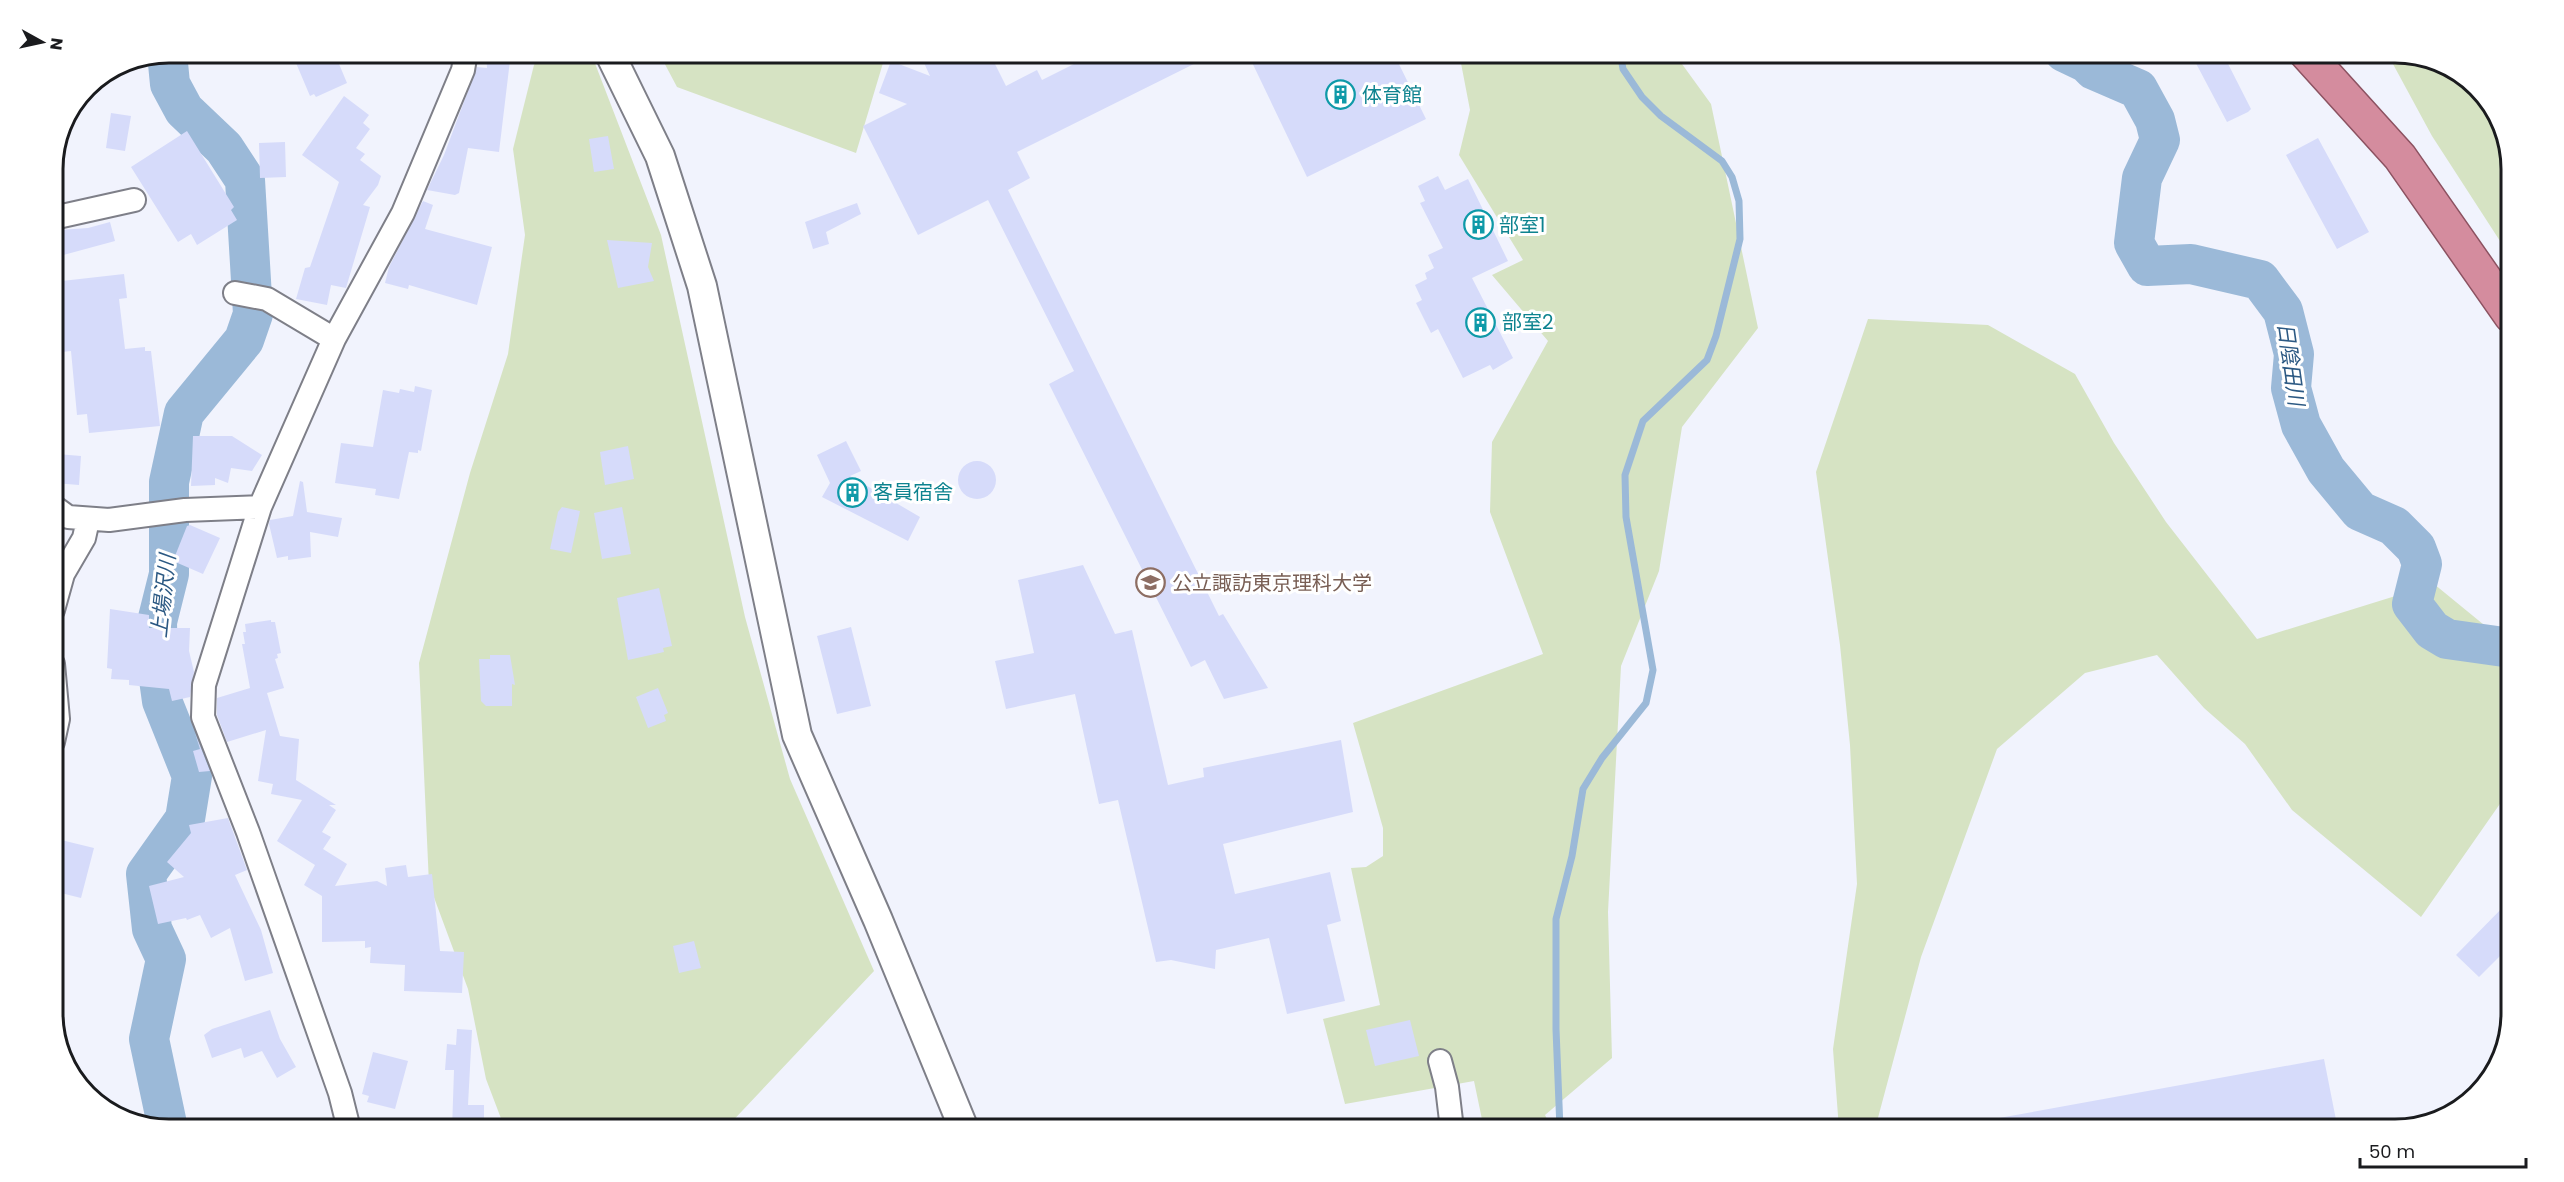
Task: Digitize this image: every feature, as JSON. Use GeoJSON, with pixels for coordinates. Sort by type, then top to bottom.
{"type":"FeatureCollection","features":[{"type":"Feature","properties":{"kind":"highway"},"geometry":{"type":"LineString","coordinates":[[2315,63],[2400,157],[2501,302]]}},
{"type":"Feature","properties":{"kind":"street"},"geometry":{"type":"LineString","coordinates":[[346,1119],[340,1093],[263,875],[203,717],[204,685],[260,507],[334,339],[403,213],[464,63]]}},
{"type":"Feature","properties":{"kind":"street"},"geometry":{"type":"LineString","coordinates":[[614,63],[660,156],[702,286],[797,735],[878,920],[959,1119]]}},
{"type":"Feature","properties":{"kind":"street"},"geometry":{"type":"LineString","coordinates":[[63,216],[134,200]]}},
{"type":"Feature","properties":{"kind":"street"},"geometry":{"type":"LineString","coordinates":[[235,292],[267,299],[334,339]]}},
{"type":"Feature","properties":{"kind":"street"},"geometry":{"type":"LineString","coordinates":[[63,513],[68,517],[88,520],[109,520],[185,510],[260,507]]}},
{"type":"Feature","properties":{"kind":"street"},"geometry":{"type":"LineString","coordinates":[[63,574],[84,538],[88,520]]}},
{"type":"Feature","properties":{"kind":"street"},"geometry":{"type":"LineString","coordinates":[[1440,1061],[1447,1087],[1451,1119]]}},
{"type":"Feature","properties":{"kind":"green space"},"geometry":{"type":"Polygon","coordinates":[[[535,63],[595,63],[661,235],[745,617],[790,779],[874,971],[734,1119],[501,1119],[486,1079],[468,989],[429,884],[419,663],[470,473],[508,354],[525,235],[513,149],[535,63]]]}},
{"type":"Feature","properties":{"kind":"green space"},"geometry":{"type":"Polygon","coordinates":[[[664,63],[883,63],[856,153],[677,87],[664,63]]]}},
{"type":"Feature","properties":{"kind":"green space"},"geometry":{"type":"Polygon","coordinates":[[[1461,63],[1681,63],[1711,104],[1758,328],[1682,427],[1659,571],[1621,666],[1608,912],[1612,1058],[1545,1115],[1547,1119],[1482,1119],[1474,1081],[1345,1104],[1323,1019],[1380,1005],[1351,868],[1366,867],[1383,856],[1383,828],[1353,723],[1543,654],[1490,512],[1492,442],[1548,341],[1492,275],[1523,260],[1459,155],[1470,110],[1461,63]]]}},
{"type":"Feature","properties":{"kind":"green space"},"geometry":{"type":"Polygon","coordinates":[[[2392,63],[2416,65],[2448,77],[2470,94],[2483,110],[2495,135],[2501,162],[2501,243],[2432,136],[2392,63]]]}},
{"type":"Feature","properties":{"kind":"green space"},"geometry":{"type":"Polygon","coordinates":[[[1868,319],[1988,325],[2075,374],[2114,443],[2166,522],[2257,639],[2434,584],[2501,639],[2501,802],[2421,917],[2292,810],[2245,744],[2204,708],[2157,655],[2085,673],[1997,749],[1921,957],[1878,1119],[1838,1119],[1833,1049],[1857,884],[1850,745],[1840,645],[1816,472],[1868,319]]]}},
{"type":"Feature","properties":{"kind":"building"},"geometry":{"type":"Polygon","coordinates":[[[296,63],[339,63],[347,83],[316,97],[314,94],[310,96],[296,63]]]}},
{"type":"Feature","properties":{"kind":"building"},"geometry":{"type":"Polygon","coordinates":[[[487,63],[510,63],[499,152],[468,148],[459,193],[455,195],[427,190],[444,155],[477,67],[487,68],[487,63]]]}},
{"type":"Feature","properties":{"kind":"building"},"geometry":{"type":"Polygon","coordinates":[[[890,63],[896,63],[930,76],[924,63],[994,63],[1006,86],[1037,70],[1042,80],[1076,63],[1196,63],[1017,152],[1030,178],[1008,190],[1219,616],[1223,614],[1268,688],[1224,699],[1205,660],[1191,667],[1049,384],[1074,371],[988,200],[918,235],[863,126],[907,104],[879,93],[890,63]]]}},
{"type":"Feature","properties":{"kind":"building","name":"体育館"},"geometry":{"type":"Polygon","coordinates":[[[1252,63],[1398,63],[1426,119],[1307,177],[1252,63]]]}},
{"type":"Feature","properties":{"kind":"building"},"geometry":{"type":"Polygon","coordinates":[[[2196,63],[2228,63],[2251,109],[2227,122],[2196,63]]]}},
{"type":"Feature","properties":{"kind":"building"},"geometry":{"type":"Polygon","coordinates":[[[344,96],[369,115],[363,123],[370,129],[356,148],[365,154],[360,160],[381,176],[378,185],[363,205],[370,207],[346,288],[331,285],[327,305],[296,299],[305,268],[310,267],[339,182],[302,155],[344,96]]]}},
{"type":"Feature","properties":{"kind":"building"},"geometry":{"type":"Polygon","coordinates":[[[111,113],[131,116],[125,151],[106,148],[111,113]]]}},
{"type":"Feature","properties":{"kind":"building"},"geometry":{"type":"Polygon","coordinates":[[[187,131],[234,207],[231,210],[237,220],[197,245],[191,234],[178,242],[131,167],[187,131]]]}},
{"type":"Feature","properties":{"kind":"building"},"geometry":{"type":"Polygon","coordinates":[[[608,136],[614,169],[594,172],[589,139],[608,136]]]}},
{"type":"Feature","properties":{"kind":"building"},"geometry":{"type":"Polygon","coordinates":[[[2318,138],[2369,232],[2337,249],[2286,155],[2318,138]]]}},
{"type":"Feature","properties":{"kind":"building"},"geometry":{"type":"Polygon","coordinates":[[[285,142],[286,177],[260,178],[259,143],[285,142]]]}},
{"type":"Feature","properties":{"kind":"building"},"geometry":{"type":"Polygon","coordinates":[[[1438,176],[1445,190],[1468,179],[1508,261],[1472,278],[1513,358],[1493,370],[1490,365],[1463,378],[1438,329],[1431,333],[1416,303],[1422,300],[1415,285],[1427,279],[1425,273],[1434,268],[1428,255],[1443,248],[1420,203],[1425,201],[1418,186],[1438,176]]]}},
{"type":"Feature","properties":{"kind":"building"},"geometry":{"type":"Polygon","coordinates":[[[423,201],[433,205],[425,229],[492,247],[477,305],[409,285],[408,289],[385,283],[389,267],[423,201]]]}},
{"type":"Feature","properties":{"kind":"building"},"geometry":{"type":"Polygon","coordinates":[[[857,203],[861,214],[826,232],[829,244],[813,249],[805,222],[857,203]]]}},
{"type":"Feature","properties":{"kind":"building"},"geometry":{"type":"Polygon","coordinates":[[[110,222],[115,241],[63,255],[63,230],[88,228],[110,222]]]}},
{"type":"Feature","properties":{"kind":"building"},"geometry":{"type":"Polygon","coordinates":[[[607,240],[652,243],[648,267],[654,281],[618,288],[607,240]]]}},
{"type":"Feature","properties":{"kind":"building"},"geometry":{"type":"Polygon","coordinates":[[[124,274],[127,298],[119,299],[125,349],[145,347],[145,351],[151,351],[160,426],[89,433],[87,414],[77,415],[71,351],[63,352],[63,281],[124,274]]]}},
{"type":"Feature","properties":{"kind":"building"},"geometry":{"type":"Polygon","coordinates":[[[415,386],[432,390],[421,451],[409,452],[399,499],[375,495],[376,489],[335,483],[341,443],[373,447],[383,390],[399,393],[400,389],[414,392],[415,386]]]}},
{"type":"Feature","properties":{"kind":"building"},"geometry":{"type":"Polygon","coordinates":[[[193,436],[232,436],[262,455],[252,471],[231,468],[228,483],[215,478],[215,485],[191,486],[193,436]]]}},
{"type":"Feature","properties":{"kind":"building","name":"客員宿舎"},"geometry":{"type":"Polygon","coordinates":[[[846,441],[861,471],[850,476],[920,517],[908,541],[822,497],[830,483],[817,455],[846,441]]]}},
{"type":"Feature","properties":{"kind":"building"},"geometry":{"type":"Polygon","coordinates":[[[628,446],[634,479],[605,485],[600,452],[628,446]]]}},
{"type":"Feature","properties":{"kind":"building"},"geometry":{"type":"Polygon","coordinates":[[[63,454],[81,456],[79,485],[63,484],[63,454]]]}},
{"type":"Feature","properties":{"kind":"building"},"geometry":{"type":"Polygon","coordinates":[[[977,461],[990,467],[996,480],[990,493],[977,499],[964,493],[958,480],[964,467],[977,461]]]}},
{"type":"Feature","properties":{"kind":"building"},"geometry":{"type":"Polygon","coordinates":[[[300,481],[303,482],[307,512],[342,518],[338,537],[310,532],[311,557],[288,560],[288,556],[277,558],[270,520],[293,516],[300,481]]]}},
{"type":"Feature","properties":{"kind":"building"},"geometry":{"type":"Polygon","coordinates":[[[562,507],[580,511],[571,553],[550,549],[558,512],[562,507]]]}},
{"type":"Feature","properties":{"kind":"building"},"geometry":{"type":"Polygon","coordinates":[[[622,507],[631,554],[602,559],[594,513],[622,507]]]}},
{"type":"Feature","properties":{"kind":"building"},"geometry":{"type":"Polygon","coordinates":[[[190,525],[220,538],[203,574],[173,561],[187,526],[190,525]]]}},
{"type":"Feature","properties":{"kind":"building"},"geometry":{"type":"Polygon","coordinates":[[[1083,565],[1115,634],[1132,630],[1168,785],[1204,777],[1203,768],[1341,740],[1353,812],[1223,844],[1235,894],[1330,872],[1341,921],[1327,925],[1345,1001],[1287,1014],[1269,938],[1216,950],[1215,969],[1171,960],[1156,962],[1118,800],[1099,804],[1075,694],[1006,709],[995,661],[1034,653],[1018,580],[1083,565]]]}},
{"type":"Feature","properties":{"kind":"building"},"geometry":{"type":"Polygon","coordinates":[[[659,588],[672,646],[663,648],[664,652],[628,660],[617,598],[659,588]]]}},
{"type":"Feature","properties":{"kind":"building"},"geometry":{"type":"Polygon","coordinates":[[[110,609],[149,615],[149,628],[190,628],[189,651],[194,672],[190,697],[172,701],[169,689],[129,685],[129,680],[111,679],[112,669],[107,668],[110,609]]]}},
{"type":"Feature","properties":{"kind":"building"},"geometry":{"type":"Polygon","coordinates":[[[271,620],[275,622],[281,653],[277,654],[278,658],[275,659],[284,688],[267,693],[280,736],[299,739],[296,780],[336,805],[329,805],[336,810],[322,832],[331,837],[323,849],[347,864],[335,886],[377,881],[387,886],[385,868],[406,865],[408,877],[432,874],[440,951],[464,952],[462,993],[404,991],[405,965],[370,963],[371,947],[365,948],[365,941],[322,942],[322,896],[304,885],[315,865],[277,841],[302,800],[271,794],[273,784],[258,781],[266,730],[227,742],[217,715],[217,698],[250,688],[242,644],[245,644],[243,632],[246,632],[245,624],[271,620]]]}},
{"type":"Feature","properties":{"kind":"building"},"geometry":{"type":"Polygon","coordinates":[[[851,627],[871,706],[837,714],[817,636],[851,627]]]}},
{"type":"Feature","properties":{"kind":"building"},"geometry":{"type":"Polygon","coordinates":[[[490,655],[510,655],[515,685],[512,684],[512,706],[486,706],[481,701],[479,659],[490,659],[490,655]]]}},
{"type":"Feature","properties":{"kind":"building"},"geometry":{"type":"Polygon","coordinates":[[[658,688],[668,713],[664,715],[666,721],[648,728],[636,697],[658,688]]]}},
{"type":"Feature","properties":{"kind":"building"},"geometry":{"type":"Polygon","coordinates":[[[195,733],[210,771],[199,772],[193,751],[200,749],[195,733]]]}},
{"type":"Feature","properties":{"kind":"building"},"geometry":{"type":"Polygon","coordinates":[[[228,818],[247,870],[235,875],[261,930],[273,973],[245,981],[230,928],[211,938],[200,915],[187,920],[186,918],[158,924],[149,886],[184,877],[167,862],[191,833],[189,825],[228,818]]]}},
{"type":"Feature","properties":{"kind":"building"},"geometry":{"type":"Polygon","coordinates":[[[63,840],[94,848],[81,898],[63,894],[63,840]]]}},
{"type":"Feature","properties":{"kind":"building"},"geometry":{"type":"Polygon","coordinates":[[[2501,909],[2501,955],[2479,977],[2456,955],[2501,909]]]}},
{"type":"Feature","properties":{"kind":"building"},"geometry":{"type":"Polygon","coordinates":[[[694,941],[701,968],[679,973],[673,946],[694,941]]]}},
{"type":"Feature","properties":{"kind":"building"},"geometry":{"type":"Polygon","coordinates":[[[270,1010],[280,1039],[296,1067],[277,1078],[262,1051],[244,1058],[241,1048],[212,1058],[204,1035],[212,1029],[270,1010]]]}},
{"type":"Feature","properties":{"kind":"building"},"geometry":{"type":"Polygon","coordinates":[[[1410,1020],[1419,1056],[1375,1066],[1366,1030],[1410,1020]]]}},
{"type":"Feature","properties":{"kind":"building"},"geometry":{"type":"Polygon","coordinates":[[[457,1029],[472,1030],[468,1105],[484,1105],[484,1119],[452,1119],[454,1070],[445,1070],[447,1044],[456,1045],[457,1029]]]}},
{"type":"Feature","properties":{"kind":"building"},"geometry":{"type":"Polygon","coordinates":[[[373,1052],[408,1061],[395,1109],[367,1102],[369,1096],[362,1094],[373,1052]]]}},
{"type":"Feature","properties":{"kind":"building"},"geometry":{"type":"Polygon","coordinates":[[[2324,1059],[2336,1119],[1994,1119],[2324,1059]]]}},
{"type":"Feature","properties":{"kind":"waterway","name":"上場沢川"},"geometry":{"type":"LineString","coordinates":[[166,1119],[149,1039],[166,959],[152,929],[146,874],[185,819],[192,776],[162,701],[158,672],[157,622],[169,574],[169,482],[184,413],[244,340],[253,314],[245,180],[224,148],[184,110],[170,84],[168,63]]}},
{"type":"Feature","properties":{"kind":"waterway"},"geometry":{"type":"LineString","coordinates":[[1560,1119],[1556,1029],[1556,919],[1572,856],[1583,789],[1602,758],[1646,703],[1653,670],[1626,517],[1625,475],[1643,421],[1707,360],[1716,336],[1740,239],[1739,201],[1732,177],[1722,161],[1661,116],[1642,97],[1623,69],[1622,63]]}},
{"type":"Feature","properties":{"kind":"waterway","name":"日陰田川"},"geometry":{"type":"LineString","coordinates":[[2087,63],[2094,70],[2138,89],[2155,120],[2160,140],[2142,178],[2134,243],[2147,266],[2191,264],[2260,280],[2283,311],[2294,354],[2291,388],[2301,425],[2326,470],[2360,511],[2394,526],[2416,548],[2422,564],[2412,604],[2432,630],[2447,639],[2501,647]]}},
{"type":"Feature","properties":{"kind":"place","name":"体育館"},"geometry":{"type":"Point","coordinates":[1341,95]}},
{"type":"Feature","properties":{"kind":"place","name":"部室1"},"geometry":{"type":"Point","coordinates":[1478,225]}},
{"type":"Feature","properties":{"kind":"place","name":"部室2"},"geometry":{"type":"Point","coordinates":[1481,322]}},
{"type":"Feature","properties":{"kind":"place","name":"客員宿舎"},"geometry":{"type":"Point","coordinates":[852,492]}},
{"type":"Feature","properties":{"kind":"place","name":"公立諏訪東京理科大学"},"geometry":{"type":"Point","coordinates":[1151,583]}}]}
